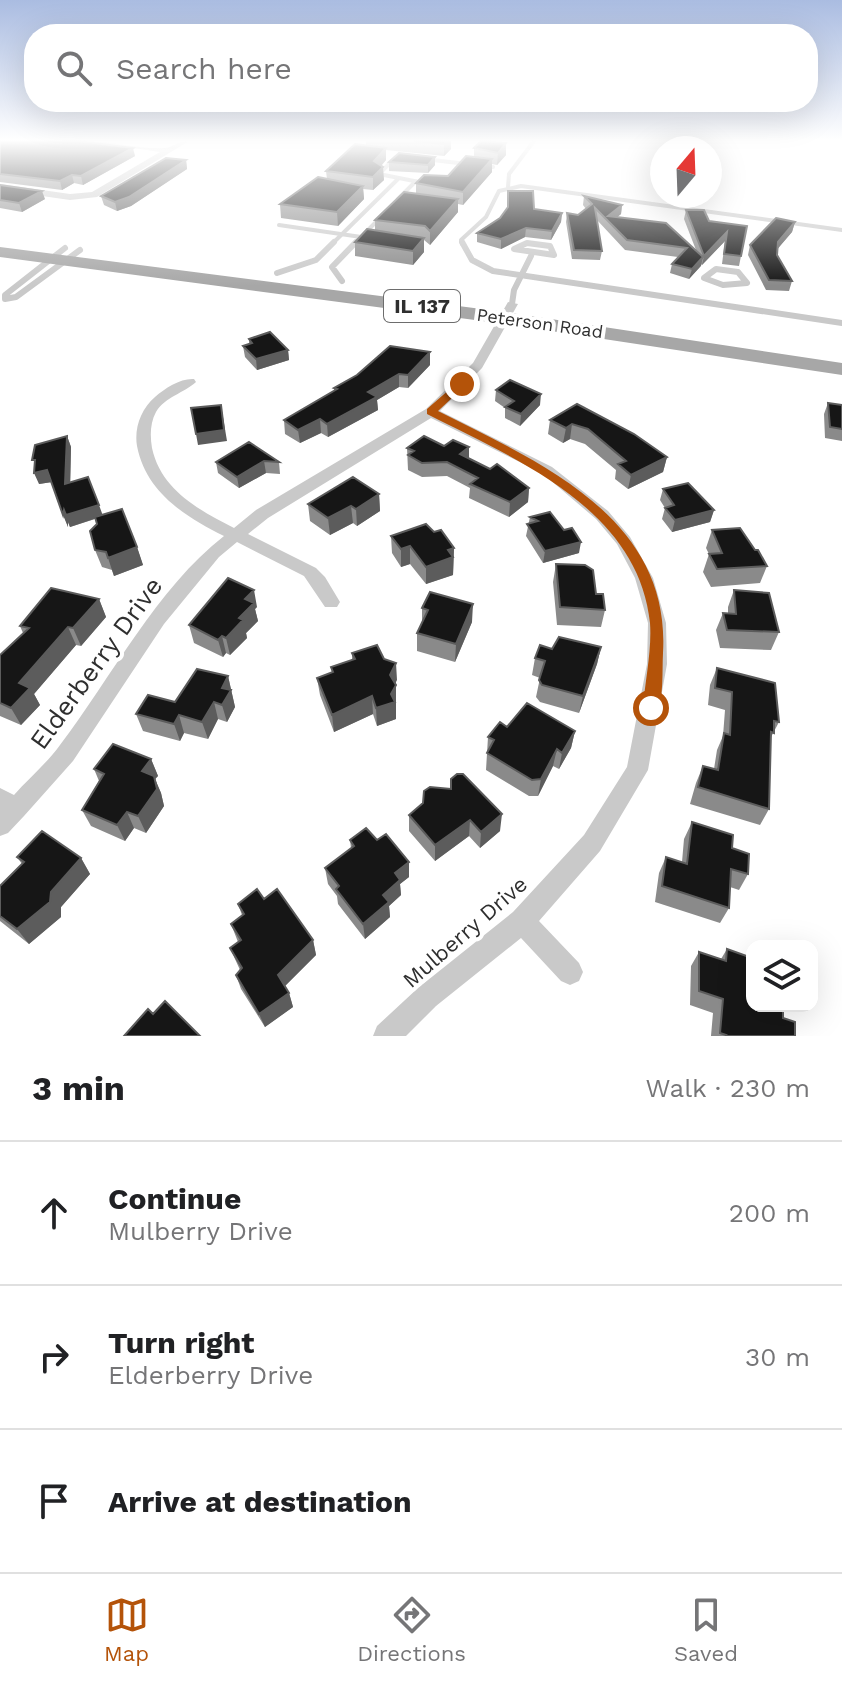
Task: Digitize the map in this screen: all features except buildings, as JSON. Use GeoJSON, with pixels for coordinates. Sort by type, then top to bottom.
{"type":"FeatureCollection","features":[{"type":"Feature","properties":{"kind":"main road","name":"Peterson Road"},"geometry":{"type":"LineString","coordinates":[[0,240],[66,254],[842,353]]}},
{"type":"Feature","properties":{"kind":"main road","name":"Peterson Road"},"geometry":{"type":"LineString","coordinates":[[0,252],[66,254],[342,281],[842,369]]}},
{"type":"Feature","properties":{"kind":"street"},"geometry":{"type":"LineString","coordinates":[[17,189],[78,198],[104,189]]}},
{"type":"Feature","properties":{"kind":"street"},"geometry":{"type":"LineString","coordinates":[[237,534],[262,514],[431,412],[478,365],[508,311]]}},
{"type":"Feature","properties":{"kind":"street"},"geometry":{"type":"LineString","coordinates":[[189,382],[151,406],[143,423],[147,461],[166,491],[185,506],[313,573],[331,602]]}},
{"type":"Feature","properties":{"kind":"street","name":"Mulberry Drive"},"geometry":{"type":"LineString","coordinates":[[387,1036],[427,997],[522,921],[592,843],[637,770],[651,708],[657,623],[644,578],[624,541],[602,515],[547,470],[431,412]]}},
{"type":"Feature","properties":{"kind":"street","name":"Elderberry Drive"},"geometry":{"type":"LineString","coordinates":[[5,811],[66,754],[189,580],[237,534]]}},
{"type":"Feature","properties":{"kind":"street"},"geometry":{"type":"LineString","coordinates":[[522,921],[570,972]]}},
{"type":"Feature","properties":{"kind":"lane"},"geometry":{"type":"LineString","coordinates":[[277,273],[316,260],[388,189]]}},
{"type":"Feature","properties":{"kind":"lane"},"geometry":{"type":"LineString","coordinates":[[342,281],[332,267],[408,189]]}},
{"type":"Feature","properties":{"kind":"lane"},"geometry":{"type":"LineString","coordinates":[[503,189],[486,217],[461,240],[464,253],[473,262],[522,276],[842,323]]}},
{"type":"Feature","properties":{"kind":"lane"},"geometry":{"type":"LineString","coordinates":[[528,189],[804,222],[842,230]]}},
{"type":"Feature","properties":{"kind":"lane"},"geometry":{"type":"LineString","coordinates":[[366,194],[381,196]]}},
{"type":"Feature","properties":{"kind":"lane"},"geometry":{"type":"LineString","coordinates":[[399,199],[413,201]]}},
{"type":"Feature","properties":{"kind":"lane"},"geometry":{"type":"LineString","coordinates":[[279,225],[373,239]]}},
{"type":"Feature","properties":{"kind":"lane"},"geometry":{"type":"LineString","coordinates":[[527,243],[541,243],[550,246],[554,255],[531,256],[514,249],[527,243]]}},
{"type":"Feature","properties":{"kind":"lane"},"geometry":{"type":"LineString","coordinates":[[2,301],[5,295],[66,254]]}},
{"type":"Feature","properties":{"kind":"lane"},"geometry":{"type":"LineString","coordinates":[[2,301],[16,297],[66,254]]}},
{"type":"Feature","properties":{"kind":"lane"},"geometry":{"type":"LineString","coordinates":[[508,311],[514,290],[531,256]]}},
{"type":"Feature","properties":{"kind":"lane"},"geometry":{"type":"LineString","coordinates":[[716,269],[726,269],[738,272],[747,283],[723,285],[704,278],[716,269]]}},
{"type":"Feature","properties":{"kind":"lane"},"geometry":{"type":"LineString","coordinates":[[720,305],[723,285]]}},
{"type":"Feature","properties":{"kind":"route"},"geometry":{"type":"LineString","coordinates":[[462,384],[431,412],[547,470],[602,515],[624,541],[644,578],[657,623],[657,664],[651,708]]}}]}
